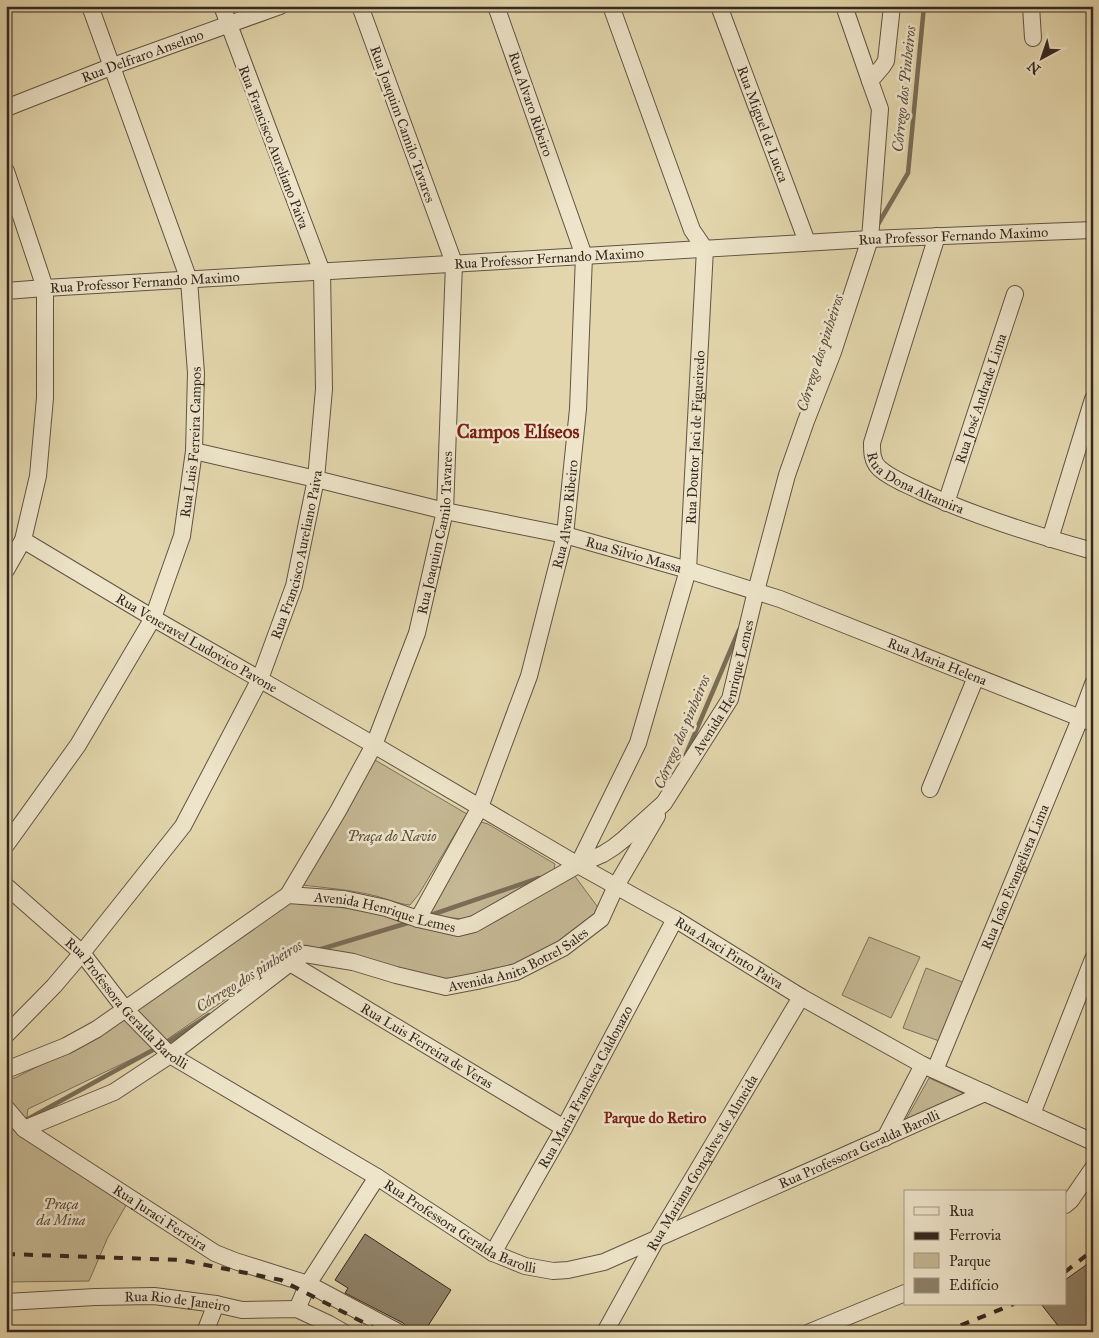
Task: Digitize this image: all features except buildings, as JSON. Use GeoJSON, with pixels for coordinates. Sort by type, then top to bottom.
{"type":"FeatureCollection","features":[{"type":"Feature","properties":{"kind":"street","name":"Rua Luis Ferreira Campos"},"geometry":{"type":"LineString","coordinates":[[6,845],[78,745],[152,618],[182,536],[194,452],[196,372],[189,280],[90,6]]}},
{"type":"Feature","properties":{"kind":"street","name":"Rua Francisco Aureliano Paiva"},"geometry":{"type":"LineString","coordinates":[[6,1035],[54,986],[82,953],[183,826],[260,680],[294,586],[316,479],[324,389],[322,272],[222,6]]}},
{"type":"Feature","properties":{"kind":"street","name":"Rua Delfraro Anselmo"},"geometry":{"type":"LineString","coordinates":[[6,108],[113,66],[280,6]]}},
{"type":"Feature","properties":{"kind":"street","name":"Rua Joaquim Camilo Tavares"},"geometry":{"type":"LineString","coordinates":[[288,895],[338,811],[374,745],[417,633],[445,511],[454,264],[360,6]]}},
{"type":"Feature","properties":{"kind":"street","name":"Rua Alvaro Ribeiro"},"geometry":{"type":"LineString","coordinates":[[418,920],[480,807],[529,676],[565,535],[578,409],[584,256],[496,6]]}},
{"type":"Feature","properties":{"kind":"street"},"geometry":{"type":"LineString","coordinates":[[611,6],[692,230],[706,248]]}},
{"type":"Feature","properties":{"kind":"street","name":"Rua Miguel de Lucca"},"geometry":{"type":"LineString","coordinates":[[719,6],[807,242]]}},
{"type":"Feature","properties":{"kind":"street","name":"Avenida Henrique Lemes"},"geometry":{"type":"LineString","coordinates":[[288,895],[344,899],[386,908],[418,920],[458,928],[474,924],[614,847],[664,803],[730,699],[787,474],[833,352],[870,239],[880,109],[844,6]]}},
{"type":"Feature","properties":{"kind":"street"},"geometry":{"type":"LineString","coordinates":[[870,81],[886,61],[892,6]]}},
{"type":"Feature","properties":{"kind":"street"},"geometry":{"type":"LineString","coordinates":[[1031,6],[1032,38]]}},
{"type":"Feature","properties":{"kind":"street"},"geometry":{"type":"LineString","coordinates":[[6,171],[45,288],[45,398],[38,476],[22,540],[6,570]]}},
{"type":"Feature","properties":{"kind":"street","name":"Rua Professor Fernando Maximo"},"geometry":{"type":"LineString","coordinates":[[6,292],[45,288],[807,242],[1093,230]]}},
{"type":"Feature","properties":{"kind":"street","name":"Rua Dona Altamira"},"geometry":{"type":"LineString","coordinates":[[937,236],[872,443],[872,456],[877,466],[890,476],[946,503],[1007,526],[1093,551]]}},
{"type":"Feature","properties":{"kind":"street","name":"Rua Doutor Jaci de Figueiredo"},"geometry":{"type":"LineString","coordinates":[[578,866],[638,743],[688,570],[706,248]]}},
{"type":"Feature","properties":{"kind":"street","name":"Rua José Andrade Lima"},"geometry":{"type":"LineString","coordinates":[[946,503],[1015,294]]}},
{"type":"Feature","properties":{"kind":"street"},"geometry":{"type":"LineString","coordinates":[[1050,539],[1086,444],[1093,399]]}},
{"type":"Feature","properties":{"kind":"street","name":"Rua Silvio Massa"},"geometry":{"type":"LineString","coordinates":[[194,452],[316,479],[445,511],[565,535],[688,570],[780,599]]}},
{"type":"Feature","properties":{"kind":"street","name":"Rua Veneravel Ludovico Pavone"},"geometry":{"type":"LineString","coordinates":[[22,540],[152,618],[374,745]]}},
{"type":"Feature","properties":{"kind":"street","name":"Rua Maria Helena"},"geometry":{"type":"LineString","coordinates":[[780,599],[1086,721]]}},
{"type":"Feature","properties":{"kind":"street"},"geometry":{"type":"LineString","coordinates":[[930,789],[976,677]]}},
{"type":"Feature","properties":{"kind":"street","name":"Rua João Evangelista Lima"},"geometry":{"type":"LineString","coordinates":[[885,1138],[929,1067],[1086,721],[1093,684]]}},
{"type":"Feature","properties":{"kind":"street","name":"Rua Araci Pinto Paiva"},"geometry":{"type":"LineString","coordinates":[[374,745],[578,866],[676,919],[801,997],[929,1067],[1093,1142]]}},
{"type":"Feature","properties":{"kind":"street","name":"Avenida Anita Botrel Sales"},"geometry":{"type":"LineString","coordinates":[[24,1129],[114,1092],[170,1055],[290,963],[305,954],[353,962],[396,976],[446,987],[516,972],[563,948],[601,919],[616,886],[664,803]]}},
{"type":"Feature","properties":{"kind":"street","name":"Rua Professora Geralda Barolli"},"geometry":{"type":"LineString","coordinates":[[6,886],[82,953],[125,1009],[170,1055],[377,1177],[493,1253],[525,1266],[553,1271],[568,1270],[604,1262],[985,1093]]}},
{"type":"Feature","properties":{"kind":"street"},"geometry":{"type":"LineString","coordinates":[[6,1070],[66,1046],[97,1029],[288,895]]}},
{"type":"Feature","properties":{"kind":"street","name":"Rua Maria Francisca Caldonazo"},"geometry":{"type":"LineString","coordinates":[[493,1253],[564,1128],[676,919]]}},
{"type":"Feature","properties":{"kind":"street"},"geometry":{"type":"LineString","coordinates":[[1032,1114],[1093,959]]}},
{"type":"Feature","properties":{"kind":"street","name":"Rua Luis Ferreira de Veras"},"geometry":{"type":"LineString","coordinates":[[290,963],[564,1128]]}},
{"type":"Feature","properties":{"kind":"street","name":"Rua Mariana Gonçalves de Almeida"},"geometry":{"type":"LineString","coordinates":[[606,1332],[657,1238],[801,997]]}},
{"type":"Feature","properties":{"kind":"street","name":"Rua Juraci Ferreira"},"geometry":{"type":"LineString","coordinates":[[6,1108],[24,1129],[214,1253],[308,1284],[398,1332]]}},
{"type":"Feature","properties":{"kind":"street"},"geometry":{"type":"LineString","coordinates":[[1066,1204],[1093,1168]]}},
{"type":"Feature","properties":{"kind":"street"},"geometry":{"type":"LineString","coordinates":[[297,1309],[308,1284],[377,1177]]}},
{"type":"Feature","properties":{"kind":"street"},"geometry":{"type":"LineString","coordinates":[[810,1332],[904,1293]]}},
{"type":"Feature","properties":{"kind":"street","name":"Rua Rio de Janeiro"},"geometry":{"type":"LineString","coordinates":[[6,1302],[154,1296],[216,1304],[242,1310],[297,1309],[343,1332]]}},
{"type":"Feature","properties":{"kind":"street"},"geometry":{"type":"LineString","coordinates":[[205,1332],[216,1304]]}},
{"type":"Feature","properties":{"kind":"green space","name":"Praça do Navio"},"geometry":{"type":"Polygon","coordinates":[[[375,760],[467,814],[419,894],[410,905],[358,892],[302,885],[375,760]]]}},
{"type":"Feature","properties":{"kind":"green space"},"geometry":{"type":"Polygon","coordinates":[[[481,822],[488,824],[555,864],[554,870],[487,909],[464,919],[429,916],[481,822]]]}},
{"type":"Feature","properties":{"kind":"green space","name":"Praça da Mina"},"geometry":{"type":"Polygon","coordinates":[[[574,875],[600,910],[560,950],[516,972],[446,980],[305,945],[153,1049],[28,1109],[26,1124],[133,1193],[108,1237],[89,1281],[6,1282],[6,1079],[15,1078],[101,1034],[290,901],[384,913],[446,932],[574,875]]]}},
{"type":"Feature","properties":{"kind":"green space"},"geometry":{"type":"Polygon","coordinates":[[[869,937],[920,957],[891,1018],[842,995],[869,937]]]}},
{"type":"Feature","properties":{"kind":"green space"},"geometry":{"type":"Polygon","coordinates":[[[926,968],[965,983],[942,1042],[903,1028],[926,968]]]}},
{"type":"Feature","properties":{"kind":"green space"},"geometry":{"type":"Polygon","coordinates":[[[929,1078],[965,1094],[905,1121],[929,1078]]]}},
{"type":"Feature","properties":{"kind":"waterway","name":"Córrego dos Pinheiros"},"geometry":{"type":"LineString","coordinates":[[877,226],[908,173],[924,6]]}},
{"type":"Feature","properties":{"kind":"waterway","name":"Córrego dos pinheiros"},"geometry":{"type":"LineString","coordinates":[[684,759],[739,630]]}},
{"type":"Feature","properties":{"kind":"waterway","name":"Córrego dos pinheiros"},"geometry":{"type":"LineString","coordinates":[[428,916],[539,878]]}},
{"type":"Feature","properties":{"kind":"waterway","name":"Córrego dos pinheiros"},"geometry":{"type":"LineString","coordinates":[[318,950],[411,922]]}},
{"type":"Feature","properties":{"kind":"waterway","name":"Córrego dos pinheiros"},"geometry":{"type":"LineString","coordinates":[[25,1123],[26,1120],[171,1040],[209,1015]]}},
{"type":"Feature","properties":{"kind":"waterway","name":"Córrego dos pinheiros"},"geometry":{"type":"LineString","coordinates":[[6,1129],[16,1127]]}},
{"type":"Feature","properties":{"kind":"railway"},"geometry":{"type":"LineString","coordinates":[[1066,1271],[1093,1250]]}},
{"type":"Feature","properties":{"kind":"railway"},"geometry":{"type":"LineString","coordinates":[[6,1254],[181,1260],[281,1280],[382,1332]]}},
{"type":"Feature","properties":{"kind":"railway"},"geometry":{"type":"LineString","coordinates":[[944,1332],[1009,1306]]}},
{"type":"Feature","properties":{"kind":"district","name":"Campos Elíseos"},"geometry":{"type":"Point","coordinates":[518,431]}},
{"type":"Feature","properties":{"kind":"district","name":"Parque do Retiro"},"geometry":{"type":"Point","coordinates":[655,1118]}}]}
